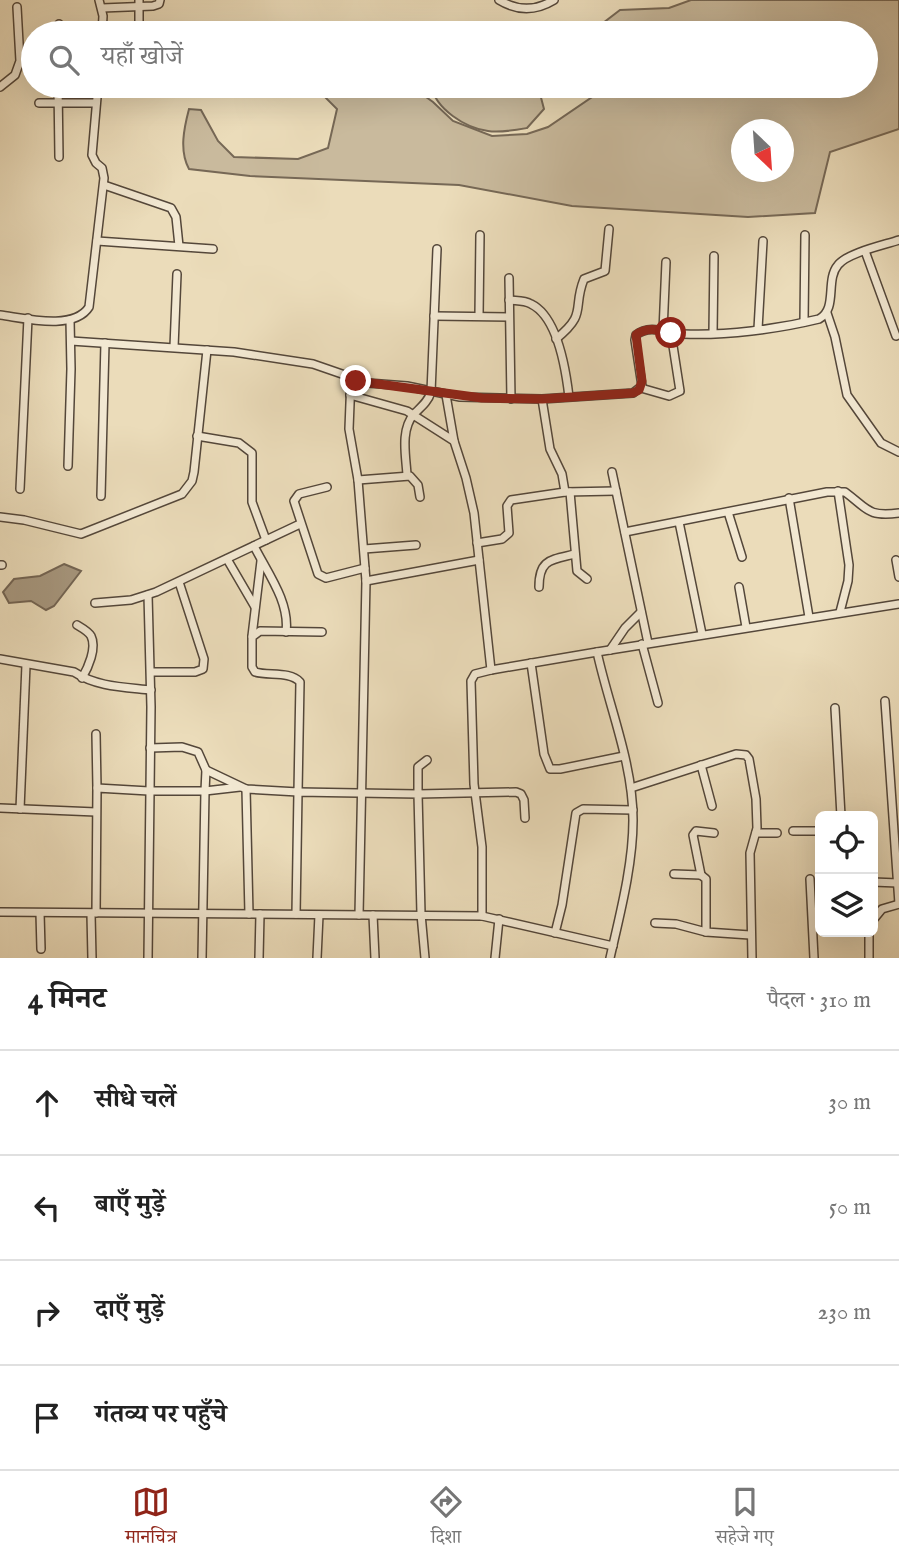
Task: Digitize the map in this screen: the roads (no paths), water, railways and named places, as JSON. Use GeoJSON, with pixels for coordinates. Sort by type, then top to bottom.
{"type":"FeatureCollection","features":[{"type":"Feature","properties":{"kind":"street"},"geometry":{"type":"LineString","coordinates":[[101,4],[156,5],[160,0]]}},
{"type":"Feature","properties":{"kind":"street"},"geometry":{"type":"LineString","coordinates":[[499,0],[511,7],[525,9],[539,7],[554,0]]}},
{"type":"Feature","properties":{"kind":"street"},"geometry":{"type":"LineString","coordinates":[[139,3],[139,21]]}},
{"type":"Feature","properties":{"kind":"street"},"geometry":{"type":"LineString","coordinates":[[0,87],[15,75],[20,61],[17,7]]}},
{"type":"Feature","properties":{"kind":"street"},"geometry":{"type":"LineString","coordinates":[[58,98],[59,157]]}},
{"type":"Feature","properties":{"kind":"street"},"geometry":{"type":"LineString","coordinates":[[0,315],[61,322],[86,313],[89,307],[104,186],[104,173],[92,155],[97,98]]}},
{"type":"Feature","properties":{"kind":"street"},"geometry":{"type":"LineString","coordinates":[[39,103],[96,103]]}},
{"type":"Feature","properties":{"kind":"street"},"geometry":{"type":"LineString","coordinates":[[104,186],[170,208],[176,217],[178,246]]}},
{"type":"Feature","properties":{"kind":"street"},"geometry":{"type":"LineString","coordinates":[[556,339],[573,324],[577,316],[584,279],[606,271],[609,229]]}},
{"type":"Feature","properties":{"kind":"street"},"geometry":{"type":"LineString","coordinates":[[804,322],[805,234]]}},
{"type":"Feature","properties":{"kind":"street"},"geometry":{"type":"LineString","coordinates":[[479,316],[480,235]]}},
{"type":"Feature","properties":{"kind":"street"},"geometry":{"type":"LineString","coordinates":[[899,240],[846,258],[836,267],[827,313],[847,395],[881,443],[899,452]]}},
{"type":"Feature","properties":{"kind":"street"},"geometry":{"type":"LineString","coordinates":[[97,241],[213,249]]}},
{"type":"Feature","properties":{"kind":"street"},"geometry":{"type":"LineString","coordinates":[[758,329],[763,241]]}},
{"type":"Feature","properties":{"kind":"street"},"geometry":{"type":"LineString","coordinates":[[407,475],[407,425],[428,400],[431,392],[437,249]]}},
{"type":"Feature","properties":{"kind":"street"},"geometry":{"type":"LineString","coordinates":[[865,251],[896,336]]}},
{"type":"Feature","properties":{"kind":"street"},"geometry":{"type":"LineString","coordinates":[[713,333],[714,256]]}},
{"type":"Feature","properties":{"kind":"street"},"geometry":{"type":"LineString","coordinates":[[71,341],[234,352],[313,364],[368,383],[407,386],[446,395],[542,399],[633,393],[641,388],[669,396],[680,391],[667,332],[666,262]]}},
{"type":"Feature","properties":{"kind":"street"},"geometry":{"type":"LineString","coordinates":[[174,348],[177,274]]}},
{"type":"Feature","properties":{"kind":"street"},"geometry":{"type":"LineString","coordinates":[[509,278],[511,399]]}},
{"type":"Feature","properties":{"kind":"street"},"geometry":{"type":"LineString","coordinates":[[509,300],[524,301],[537,309],[556,339],[564,363],[569,397]]}},
{"type":"Feature","properties":{"kind":"street"},"geometry":{"type":"LineString","coordinates":[[641,388],[636,335],[644,330],[713,333],[758,329],[819,319],[827,313]]}},
{"type":"Feature","properties":{"kind":"street"},"geometry":{"type":"LineString","coordinates":[[434,316],[509,317]]}},
{"type":"Feature","properties":{"kind":"street"},"geometry":{"type":"LineString","coordinates":[[20,489],[28,318]]}},
{"type":"Feature","properties":{"kind":"street"},"geometry":{"type":"LineString","coordinates":[[68,466],[70,320]]}},
{"type":"Feature","properties":{"kind":"street"},"geometry":{"type":"LineString","coordinates":[[101,496],[105,343]]}},
{"type":"Feature","properties":{"kind":"street"},"geometry":{"type":"LineString","coordinates":[[0,517],[81,534],[182,494],[192,481],[207,350]]}},
{"type":"Feature","properties":{"kind":"street"},"geometry":{"type":"LineString","coordinates":[[351,378],[349,429],[358,480],[366,581],[359,915]]}},
{"type":"Feature","properties":{"kind":"street"},"geometry":{"type":"LineString","coordinates":[[350,395],[414,414],[454,441]]}},
{"type":"Feature","properties":{"kind":"street"},"geometry":{"type":"LineString","coordinates":[[446,395],[454,441],[471,497],[491,670]]}},
{"type":"Feature","properties":{"kind":"street"},"geometry":{"type":"LineString","coordinates":[[542,399],[550,449],[568,492],[578,574],[586,579]]}},
{"type":"Feature","properties":{"kind":"street"},"geometry":{"type":"LineString","coordinates":[[197,436],[239,443],[249,448],[252,453],[252,502],[267,540]]}},
{"type":"Feature","properties":{"kind":"street"},"geometry":{"type":"LineString","coordinates":[[612,472],[658,703]]}},
{"type":"Feature","properties":{"kind":"street"},"geometry":{"type":"LineString","coordinates":[[358,480],[407,475],[415,479],[420,497]]}},
{"type":"Feature","properties":{"kind":"street"},"geometry":{"type":"LineString","coordinates":[[327,487],[299,494],[294,504],[321,578],[365,568]]}},
{"type":"Feature","properties":{"kind":"street"},"geometry":{"type":"LineString","coordinates":[[477,543],[506,537],[510,529],[507,506],[511,499],[568,492],[616,491]]}},
{"type":"Feature","properties":{"kind":"street"},"geometry":{"type":"LineString","coordinates":[[625,532],[789,498],[838,491],[848,494],[864,510],[874,514],[899,513]]}},
{"type":"Feature","properties":{"kind":"street"},"geometry":{"type":"LineString","coordinates":[[838,491],[849,565],[840,612]]}},
{"type":"Feature","properties":{"kind":"street"},"geometry":{"type":"LineString","coordinates":[[789,498],[809,617]]}},
{"type":"Feature","properties":{"kind":"street"},"geometry":{"type":"LineString","coordinates":[[728,512],[742,557]]}},
{"type":"Feature","properties":{"kind":"street"},"geometry":{"type":"LineString","coordinates":[[680,522],[702,634]]}},
{"type":"Feature","properties":{"kind":"street"},"geometry":{"type":"LineString","coordinates":[[95,604],[119,602],[179,582],[300,524]]}},
{"type":"Feature","properties":{"kind":"street"},"geometry":{"type":"LineString","coordinates":[[364,549],[416,545]]}},
{"type":"Feature","properties":{"kind":"street"},"geometry":{"type":"LineString","coordinates":[[254,546],[286,613],[286,632]]}},
{"type":"Feature","properties":{"kind":"street"},"geometry":{"type":"LineString","coordinates":[[539,587],[540,570],[546,563],[575,554]]}},
{"type":"Feature","properties":{"kind":"street"},"geometry":{"type":"LineString","coordinates":[[227,559],[255,607]]}},
{"type":"Feature","properties":{"kind":"street"},"geometry":{"type":"LineString","coordinates":[[261,560],[251,667],[255,672],[289,675],[300,682],[296,914]]}},
{"type":"Feature","properties":{"kind":"street"},"geometry":{"type":"LineString","coordinates":[[366,581],[479,560]]}},
{"type":"Feature","properties":{"kind":"street"},"geometry":{"type":"LineString","coordinates":[[896,560],[899,576]]}},
{"type":"Feature","properties":{"kind":"street"},"geometry":{"type":"LineString","coordinates":[[151,672],[195,672],[204,666],[179,582]]}},
{"type":"Feature","properties":{"kind":"street"},"geometry":{"type":"LineString","coordinates":[[739,587],[746,627]]}},
{"type":"Feature","properties":{"kind":"street"},"geometry":{"type":"LineString","coordinates":[[148,594],[151,672],[148,958]]}},
{"type":"Feature","properties":{"kind":"street"},"geometry":{"type":"LineString","coordinates":[[482,916],[482,847],[475,792],[471,681],[475,674],[702,634],[899,604]]}},
{"type":"Feature","properties":{"kind":"street"},"geometry":{"type":"LineString","coordinates":[[610,650],[625,628],[641,612]]}},
{"type":"Feature","properties":{"kind":"street"},"geometry":{"type":"LineString","coordinates":[[76,625],[87,632],[92,640],[89,664],[82,678]]}},
{"type":"Feature","properties":{"kind":"street"},"geometry":{"type":"LineString","coordinates":[[252,637],[260,631],[322,632]]}},
{"type":"Feature","properties":{"kind":"street"},"geometry":{"type":"LineString","coordinates":[[597,652],[624,756],[633,810],[632,842],[610,958]]}},
{"type":"Feature","properties":{"kind":"street"},"geometry":{"type":"LineString","coordinates":[[0,659],[74,673],[97,684],[151,690]]}},
{"type":"Feature","properties":{"kind":"street"},"geometry":{"type":"LineString","coordinates":[[531,663],[544,754],[550,769],[624,756]]}},
{"type":"Feature","properties":{"kind":"street"},"geometry":{"type":"LineString","coordinates":[[20,809],[26,665]]}},
{"type":"Feature","properties":{"kind":"street"},"geometry":{"type":"LineString","coordinates":[[878,914],[882,909],[899,904],[895,800],[885,701]]}},
{"type":"Feature","properties":{"kind":"street"},"geometry":{"type":"LineString","coordinates":[[835,708],[841,811]]}},
{"type":"Feature","properties":{"kind":"street"},"geometry":{"type":"LineString","coordinates":[[92,958],[96,734]]}},
{"type":"Feature","properties":{"kind":"street"},"geometry":{"type":"LineString","coordinates":[[150,748],[192,748],[201,756],[206,771],[202,958]]}},
{"type":"Feature","properties":{"kind":"street"},"geometry":{"type":"LineString","coordinates":[[630,783],[736,754],[746,755],[751,764],[756,799],[756,833],[752,839],[750,853],[752,958]]}},
{"type":"Feature","properties":{"kind":"street"},"geometry":{"type":"LineString","coordinates":[[425,958],[421,914],[418,767],[427,760]]}},
{"type":"Feature","properties":{"kind":"street"},"geometry":{"type":"LineString","coordinates":[[701,765],[712,806]]}},
{"type":"Feature","properties":{"kind":"street"},"geometry":{"type":"LineString","coordinates":[[206,771],[243,788]]}},
{"type":"Feature","properties":{"kind":"street"},"geometry":{"type":"LineString","coordinates":[[243,788],[250,914]]}},
{"type":"Feature","properties":{"kind":"street"},"geometry":{"type":"LineString","coordinates":[[97,789],[149,792],[243,788],[298,792],[521,794],[525,818]]}},
{"type":"Feature","properties":{"kind":"street"},"geometry":{"type":"LineString","coordinates":[[0,808],[96,812]]}},
{"type":"Feature","properties":{"kind":"street"},"geometry":{"type":"LineString","coordinates":[[555,933],[576,813],[583,809],[633,810]]}},
{"type":"Feature","properties":{"kind":"street"},"geometry":{"type":"LineString","coordinates":[[706,932],[707,881],[701,875],[693,835],[696,831],[714,833]]}},
{"type":"Feature","properties":{"kind":"street"},"geometry":{"type":"LineString","coordinates":[[793,831],[815,831]]}},
{"type":"Feature","properties":{"kind":"street"},"geometry":{"type":"LineString","coordinates":[[756,833],[777,833]]}},
{"type":"Feature","properties":{"kind":"street"},"geometry":{"type":"LineString","coordinates":[[674,874],[701,875]]}},
{"type":"Feature","properties":{"kind":"street"},"geometry":{"type":"LineString","coordinates":[[810,879],[814,958]]}},
{"type":"Feature","properties":{"kind":"street"},"geometry":{"type":"LineString","coordinates":[[878,882],[898,883]]}},
{"type":"Feature","properties":{"kind":"street"},"geometry":{"type":"LineString","coordinates":[[0,912],[482,916],[613,946]]}},
{"type":"Feature","properties":{"kind":"street"},"geometry":{"type":"LineString","coordinates":[[40,913],[40,949]]}},
{"type":"Feature","properties":{"kind":"street"},"geometry":{"type":"LineString","coordinates":[[259,958],[260,914]]}},
{"type":"Feature","properties":{"kind":"street"},"geometry":{"type":"LineString","coordinates":[[317,958],[319,915]]}},
{"type":"Feature","properties":{"kind":"street"},"geometry":{"type":"LineString","coordinates":[[373,915],[375,958]]}},
{"type":"Feature","properties":{"kind":"street"},"geometry":{"type":"LineString","coordinates":[[495,958],[499,919]]}},
{"type":"Feature","properties":{"kind":"street"},"geometry":{"type":"LineString","coordinates":[[655,922],[706,932],[750,936]]}},
{"type":"Feature","properties":{"kind":"street"},"geometry":{"type":"LineString","coordinates":[[869,937],[869,958]]}}]}
